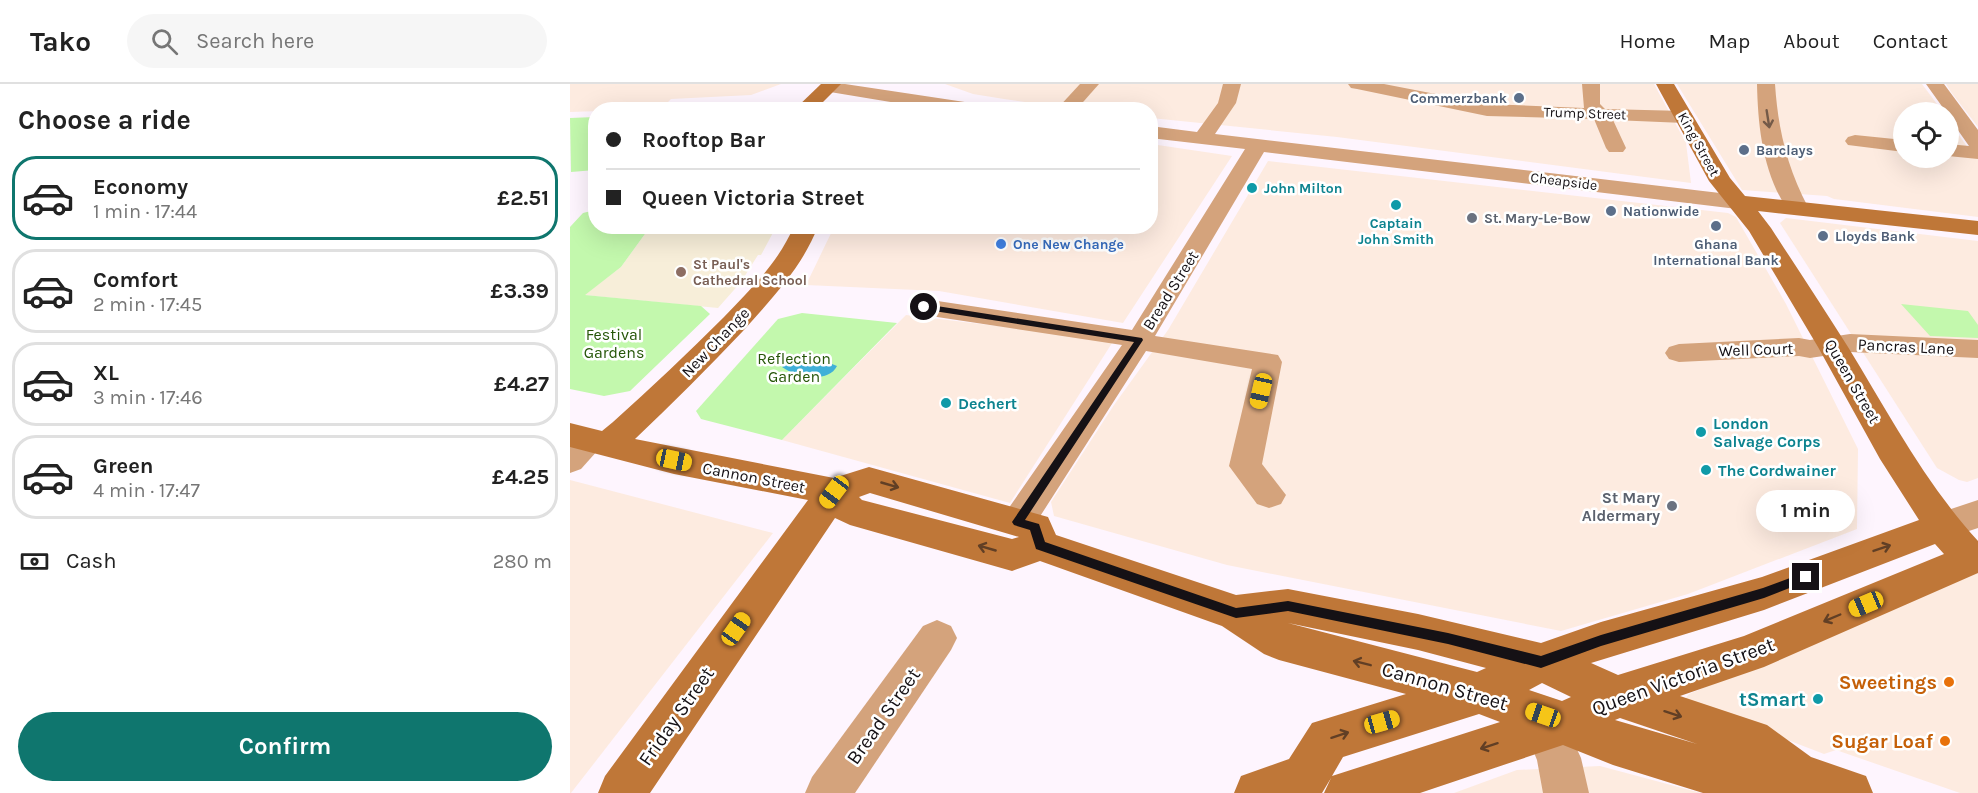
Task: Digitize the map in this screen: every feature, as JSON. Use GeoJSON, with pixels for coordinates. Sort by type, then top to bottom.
{"type":"FeatureCollection","features":[{"type":"Feature","properties":{"kind":"street"},"geometry":{"type":"LineString","coordinates":[[896,96],[912,84]]}},
{"type":"Feature","properties":{"kind":"street"},"geometry":{"type":"LineString","coordinates":[[1203,137],[1227,103],[1232,84]]}},
{"type":"Feature","properties":{"kind":"street","name":"Trump Street"},"geometry":{"type":"LineString","coordinates":[[1357,84],[1487,110],[1598,112],[1684,117]]}},
{"type":"Feature","properties":{"kind":"street"},"geometry":{"type":"LineString","coordinates":[[1591,84],[1591,105],[1602,117],[1616,148]]}},
{"type":"Feature","properties":{"kind":"street","name":"King Street"},"geometry":{"type":"LineString","coordinates":[[1665,84],[1720,181],[1737,202]]}},
{"type":"Feature","properties":{"kind":"street"},"geometry":{"type":"LineString","coordinates":[[1766,84],[1766,112],[1775,154],[1781,176],[1797,207]]}},
{"type":"Feature","properties":{"kind":"street"},"geometry":{"type":"LineString","coordinates":[[1935,84],[1978,144]]}},
{"type":"Feature","properties":{"kind":"street"},"geometry":{"type":"LineString","coordinates":[[811,102],[829,85],[931,102]]}},
{"type":"Feature","properties":{"kind":"street"},"geometry":{"type":"LineString","coordinates":[[1073,102],[1089,85]]}},
{"type":"Feature","properties":{"kind":"street","name":"Cheapside"},"geometry":{"type":"LineString","coordinates":[[1158,133],[1737,202],[1978,228]]}},
{"type":"Feature","properties":{"kind":"street"},"geometry":{"type":"LineString","coordinates":[[1855,141],[1893,145]]}},
{"type":"Feature","properties":{"kind":"street","name":"Bread Street"},"geometry":{"type":"LineString","coordinates":[[1029,534],[1139,340],[1258,144]]}},
{"type":"Feature","properties":{"kind":"street"},"geometry":{"type":"LineString","coordinates":[[1959,151],[1978,153]]}},
{"type":"Feature","properties":{"kind":"street","name":"Queen Street"},"geometry":{"type":"LineString","coordinates":[[1737,202],[1759,228],[1833,347],[1886,439],[1942,526],[1975,557]]}},
{"type":"Feature","properties":{"kind":"street","name":"New Change"},"geometry":{"type":"LineString","coordinates":[[585,445],[666,393],[762,294],[795,252],[803,234]]}},
{"type":"Feature","properties":{"kind":"street"},"geometry":{"type":"LineString","coordinates":[[924,307],[1268,362],[1245,466],[1269,495]]}},
{"type":"Feature","properties":{"kind":"street","name":"Pancras Lane"},"geometry":{"type":"LineString","coordinates":[[1833,347],[1850,343],[1978,349]]}},
{"type":"Feature","properties":{"kind":"street","name":"Well Court"},"geometry":{"type":"LineString","coordinates":[[1679,353],[1833,347]]}},
{"type":"Feature","properties":{"kind":"street","name":"Cannon Street"},"geometry":{"type":"LineString","coordinates":[[585,445],[834,492]]}},
{"type":"Feature","properties":{"kind":"street"},"geometry":{"type":"LineString","coordinates":[[834,492],[850,511],[1012,555],[1029,534]]}},
{"type":"Feature","properties":{"kind":"street","name":"Friday Street"},"geometry":{"type":"LineString","coordinates":[[622,793],[834,492]]}},
{"type":"Feature","properties":{"kind":"street"},"geometry":{"type":"LineString","coordinates":[[1258,793],[1319,785],[1328,739],[1479,693],[1541,662],[1601,641],[1764,593],[1978,514]]}},
{"type":"Feature","properties":{"kind":"street","name":"Cannon Street"},"geometry":{"type":"LineString","coordinates":[[1029,534],[1236,613],[1279,642],[1479,693],[1555,725],[1704,770],[1738,778],[1798,776]]}},
{"type":"Feature","properties":{"kind":"street","name":"Queen Victoria Street"},"geometry":{"type":"LineString","coordinates":[[1348,793],[1555,725],[1617,696],[1749,654],[1975,557]]}},
{"type":"Feature","properties":{"kind":"street","name":"Cannon Street"},"geometry":{"type":"LineString","coordinates":[[1236,613],[1288,606],[1438,636],[1541,662],[1617,696],[1751,741],[1798,776],[1850,793]]}},
{"type":"Feature","properties":{"kind":"street","name":"Bread Street"},"geometry":{"type":"LineString","coordinates":[[828,793],[937,638]]}},
{"type":"Feature","properties":{"kind":"street"},"geometry":{"type":"LineString","coordinates":[[1555,725],[1566,793]]}},
{"type":"Feature","properties":{"kind":"shaded area"},"geometry":{"type":"Polygon","coordinates":[[[570,84],[781,84],[751,95],[671,99],[668,102],[588,102],[588,111],[570,112],[570,84]]]}},
{"type":"Feature","properties":{"kind":"shaded area"},"geometry":{"type":"Polygon","coordinates":[[[945,84],[1654,84],[1686,143],[1691,183],[1337,137],[1158,119],[1158,102],[1026,102],[973,94],[945,84]]]}},
{"type":"Feature","properties":{"kind":"shaded area"},"geometry":{"type":"Polygon","coordinates":[[[1677,84],[1922,84],[1936,102],[1893,102],[1893,168],[1959,168],[1959,135],[1973,155],[1978,156],[1978,217],[1834,199],[1827,196],[1742,190],[1677,84]]]}},
{"type":"Feature","properties":{"kind":"shaded area"},"geometry":{"type":"Polygon","coordinates":[[[1946,84],[1978,84],[1978,127],[1959,102],[1946,84]]]}},
{"type":"Feature","properties":{"kind":"shaded area","name":"One New Change"},"geometry":{"type":"Polygon","coordinates":[[[1158,145],[1232,156],[1123,323],[939,291],[806,285],[831,234],[1158,234],[1158,145]]]}},
{"type":"Feature","properties":{"kind":"shaded area"},"geometry":{"type":"Polygon","coordinates":[[[1268,161],[1728,213],[1736,217],[1786,304],[1858,449],[1857,529],[1688,594],[1561,631],[1227,565],[1054,516],[1051,502],[1114,405],[1168,330],[1268,161]]]}},
{"type":"Feature","properties":{"kind":"shaded area"},"geometry":{"type":"Polygon","coordinates":[[[1786,218],[1978,241],[1978,478],[1967,482],[1937,468],[1780,223],[1786,218]]]}},
{"type":"Feature","properties":{"kind":"shaded area","name":"St Paul's Cathedral School"},"geometry":{"type":"Polygon","coordinates":[[[645,234],[772,234],[761,255],[758,255],[741,282],[718,308],[584,295],[621,267],[645,234]]]}},
{"type":"Feature","properties":{"kind":"shaded area","name":"Dechert"},"geometry":{"type":"Polygon","coordinates":[[[906,315],[1114,340],[1010,503],[782,440],[906,315]]]}},
{"type":"Feature","properties":{"kind":"shaded area"},"geometry":{"type":"Polygon","coordinates":[[[570,480],[773,533],[571,793],[570,793],[570,480]]]}},
{"type":"Feature","properties":{"kind":"shaded area"},"geometry":{"type":"Polygon","coordinates":[[[1978,571],[1978,793],[1960,793],[1836,750],[1824,754],[1684,700],[1689,694],[1978,571]]]}},
{"type":"Feature","properties":{"kind":"shaded area"},"geometry":{"type":"Polygon","coordinates":[[[1600,766],[1701,793],[1454,793],[1517,770],[1600,766]]]}},
{"type":"Feature","properties":{"kind":"green space"},"geometry":{"type":"Polygon","coordinates":[[[588,117],[588,171],[571,172],[570,118],[588,117]]]}},
{"type":"Feature","properties":{"kind":"green space","name":"Festival Gardens"},"geometry":{"type":"Polygon","coordinates":[[[588,212],[588,234],[645,234],[621,267],[585,295],[701,306],[710,314],[630,391],[604,396],[570,389],[570,227],[583,213],[588,212]]]}},
{"type":"Feature","properties":{"kind":"green space"},"geometry":{"type":"Polygon","coordinates":[[[1901,304],[1968,311],[1978,325],[1978,338],[1930,336],[1901,304]]]}},
{"type":"Feature","properties":{"kind":"green space","name":"Reflection Garden"},"geometry":{"type":"Polygon","coordinates":[[[802,313],[897,323],[782,440],[701,419],[696,411],[778,319],[802,313]]]}},
{"type":"Feature","properties":{"kind":"water"},"geometry":{"type":"Polygon","coordinates":[[[796,357],[837,366],[833,372],[819,377],[795,374],[782,367],[796,357]]]}},
{"type":"Feature","properties":{"kind":"place","name":"Commerzbank"},"geometry":{"type":"Point","coordinates":[1519,98]}},
{"type":"Feature","properties":{"kind":"place","name":"Barclays"},"geometry":{"type":"Point","coordinates":[1744,150]}},
{"type":"Feature","properties":{"kind":"place","name":"John Milton"},"geometry":{"type":"Point","coordinates":[1252,188]}},
{"type":"Feature","properties":{"kind":"place","name":"Captain John Smith"},"geometry":{"type":"Point","coordinates":[1396,205]}},
{"type":"Feature","properties":{"kind":"place","name":"Nationwide"},"geometry":{"type":"Point","coordinates":[1611,211]}},
{"type":"Feature","properties":{"kind":"place","name":"St. Mary-Le-Bow"},"geometry":{"type":"Point","coordinates":[1472,218]}},
{"type":"Feature","properties":{"kind":"place","name":"Ghana International Bank"},"geometry":{"type":"Point","coordinates":[1716,226]}},
{"type":"Feature","properties":{"kind":"place","name":"Lloyds Bank"},"geometry":{"type":"Point","coordinates":[1823,236]}},
{"type":"Feature","properties":{"kind":"place","name":"One New Change"},"geometry":{"type":"Point","coordinates":[1001,244]}},
{"type":"Feature","properties":{"kind":"place","name":"St Paul's Cathedral School"},"geometry":{"type":"Point","coordinates":[681,272]}},
{"type":"Feature","properties":{"kind":"place","name":"Dechert"},"geometry":{"type":"Point","coordinates":[946,403]}},
{"type":"Feature","properties":{"kind":"place","name":"London Salvage Corps"},"geometry":{"type":"Point","coordinates":[1701,432]}},
{"type":"Feature","properties":{"kind":"place","name":"The Cordwainer"},"geometry":{"type":"Point","coordinates":[1706,470]}},
{"type":"Feature","properties":{"kind":"place","name":"St Mary Aldermary"},"geometry":{"type":"Point","coordinates":[1672,506]}},
{"type":"Feature","properties":{"kind":"place","name":"Sweetings"},"geometry":{"type":"Point","coordinates":[1949,682]}},
{"type":"Feature","properties":{"kind":"place","name":"tSmart"},"geometry":{"type":"Point","coordinates":[1818,699]}},
{"type":"Feature","properties":{"kind":"place","name":"Sugar Loaf"},"geometry":{"type":"Point","coordinates":[1945,741]}},
{"type":"Feature","properties":{"kind":"route"},"geometry":{"type":"LineString","coordinates":[[924,307],[1139,340],[1018,522],[1035,527],[1040,545],[1236,613],[1288,606],[1418,632],[1541,662],[1601,641],[1764,593],[1806,577]]}}]}
